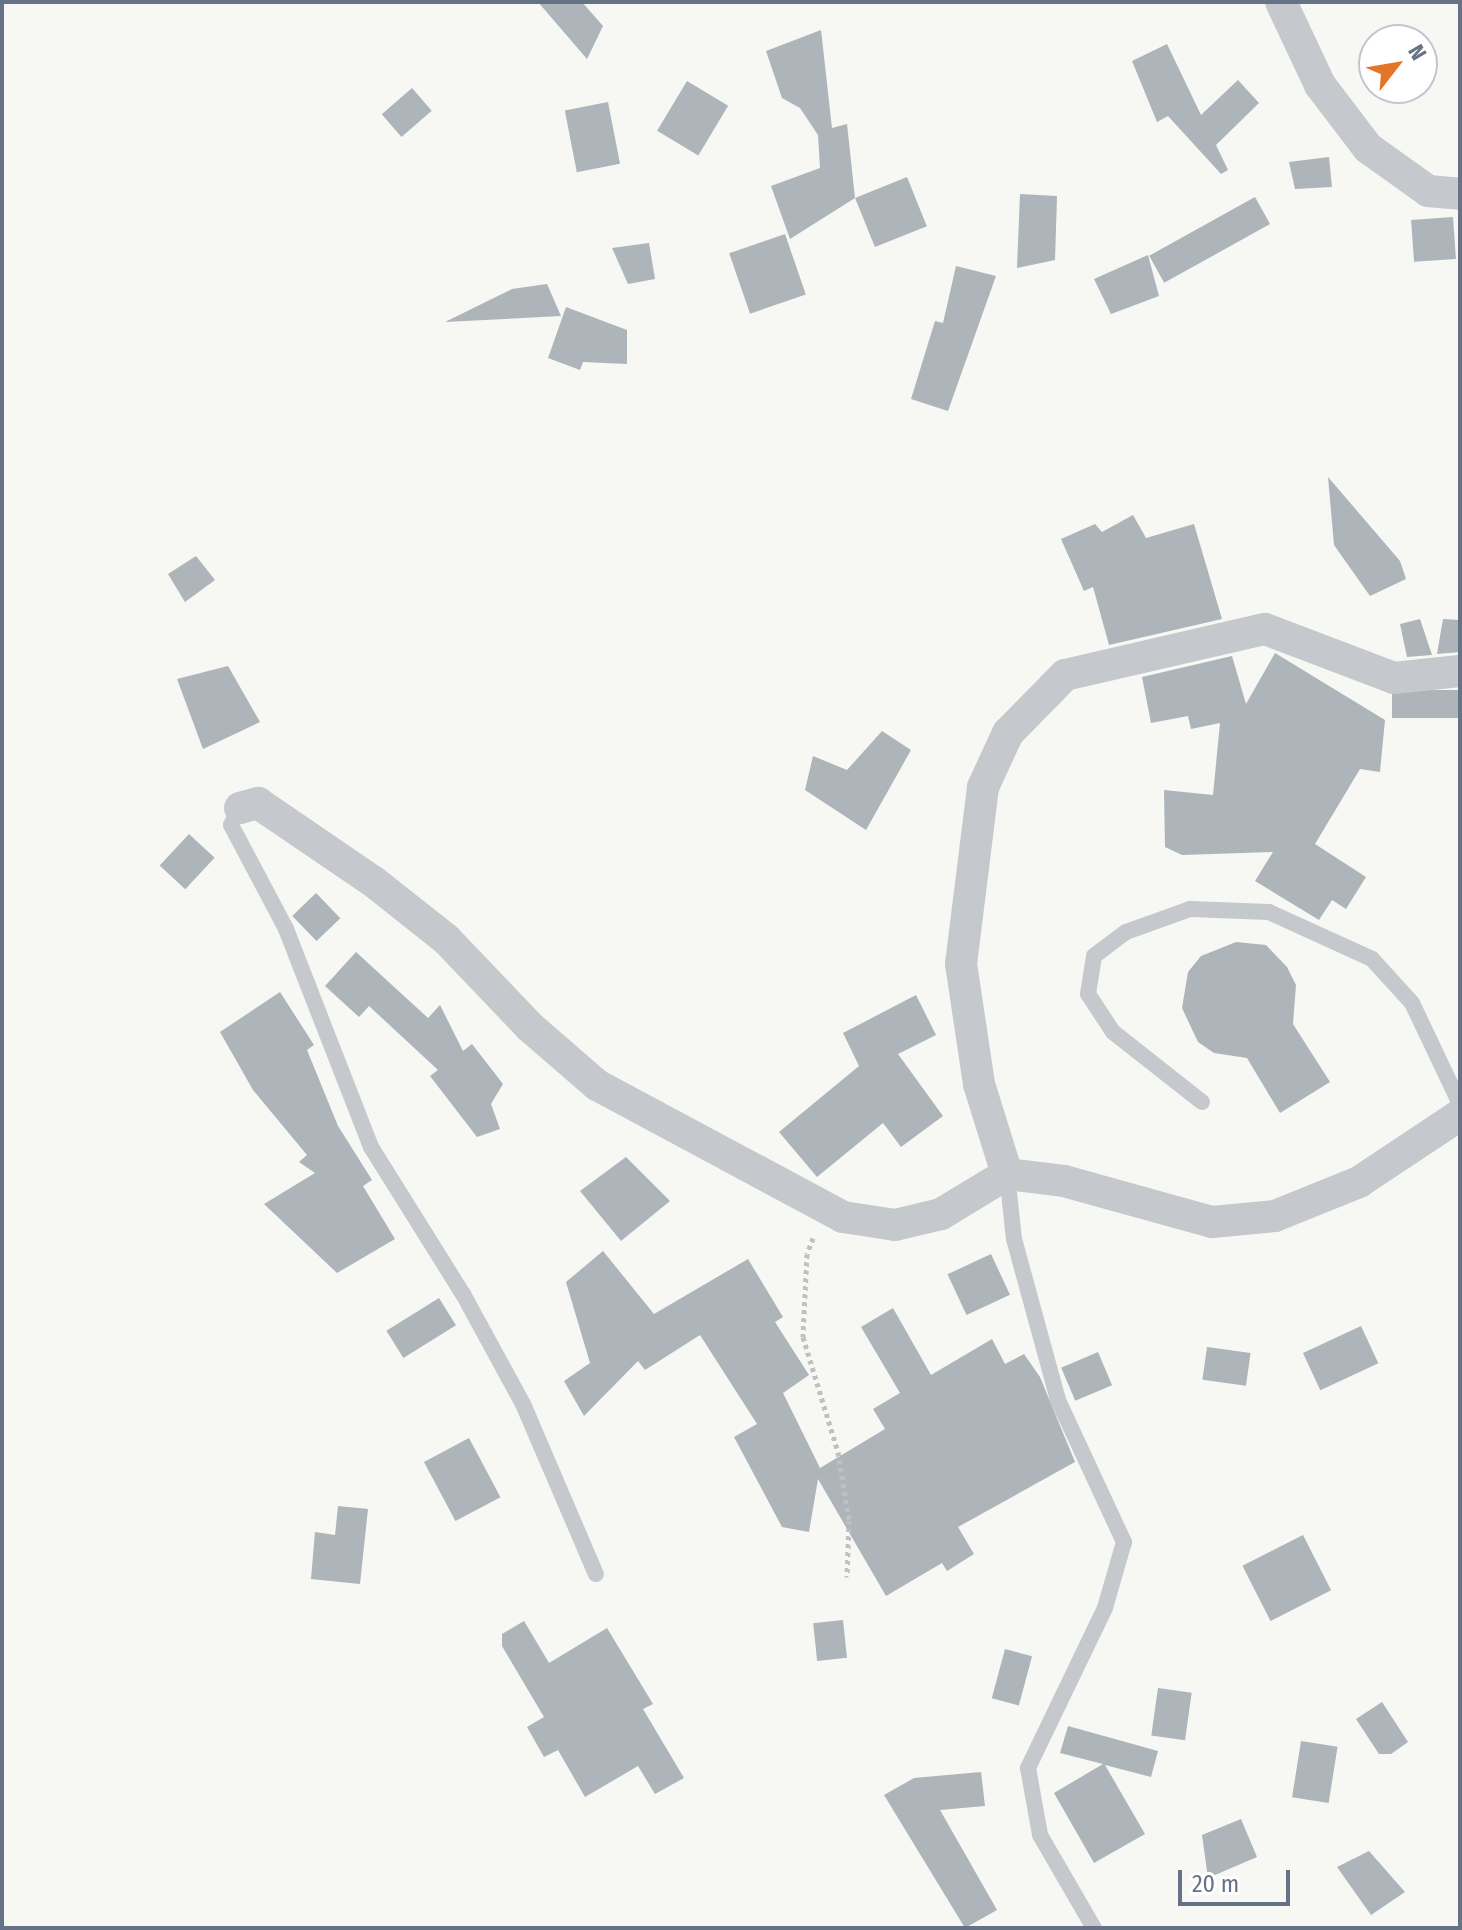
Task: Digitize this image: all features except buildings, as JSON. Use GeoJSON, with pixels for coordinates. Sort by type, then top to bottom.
{"type":"FeatureCollection","features":[{"type":"Feature","properties":{"kind":"street"},"geometry":{"type":"LineString","coordinates":[[1281,2],[1320,85],[1368,148],[1428,191],[1460,194]]}},
{"type":"Feature","properties":{"kind":"street"},"geometry":{"type":"LineString","coordinates":[[1007,1174],[979,1084],[961,964],[983,787],[1008,733],[1065,675],[1265,629],[1394,678],[1460,671]]}},
{"type":"Feature","properties":{"kind":"street"},"geometry":{"type":"LineString","coordinates":[[240,808],[258,803],[374,882],[446,939],[530,1027],[597,1085],[843,1217],[895,1225],[941,1214],[1007,1174],[1064,1181],[1212,1222],[1275,1216],[1359,1182],[1460,1115]]}},
{"type":"Feature","properties":{"kind":"lane"},"geometry":{"type":"LineString","coordinates":[[240,808],[231,825],[286,929],[371,1147],[523,1404],[596,1574]]}},
{"type":"Feature","properties":{"kind":"lane"},"geometry":{"type":"LineString","coordinates":[[1202,1102],[1113,1032],[1088,994],[1094,956],[1126,932],[1190,909],[1269,912],[1372,959],[1412,1003],[1460,1104]]}},
{"type":"Feature","properties":{"kind":"lane"},"geometry":{"type":"LineString","coordinates":[[1007,1174],[1014,1239],[1058,1400],[1124,1542],[1105,1608],[1028,1768],[1040,1835],[1094,1928]]}},
{"type":"Feature","properties":{"kind":"path"},"geometry":{"type":"LineString","coordinates":[[843,1217],[808,1245],[803,1337],[838,1452],[849,1520],[847,1577]]}}]}
